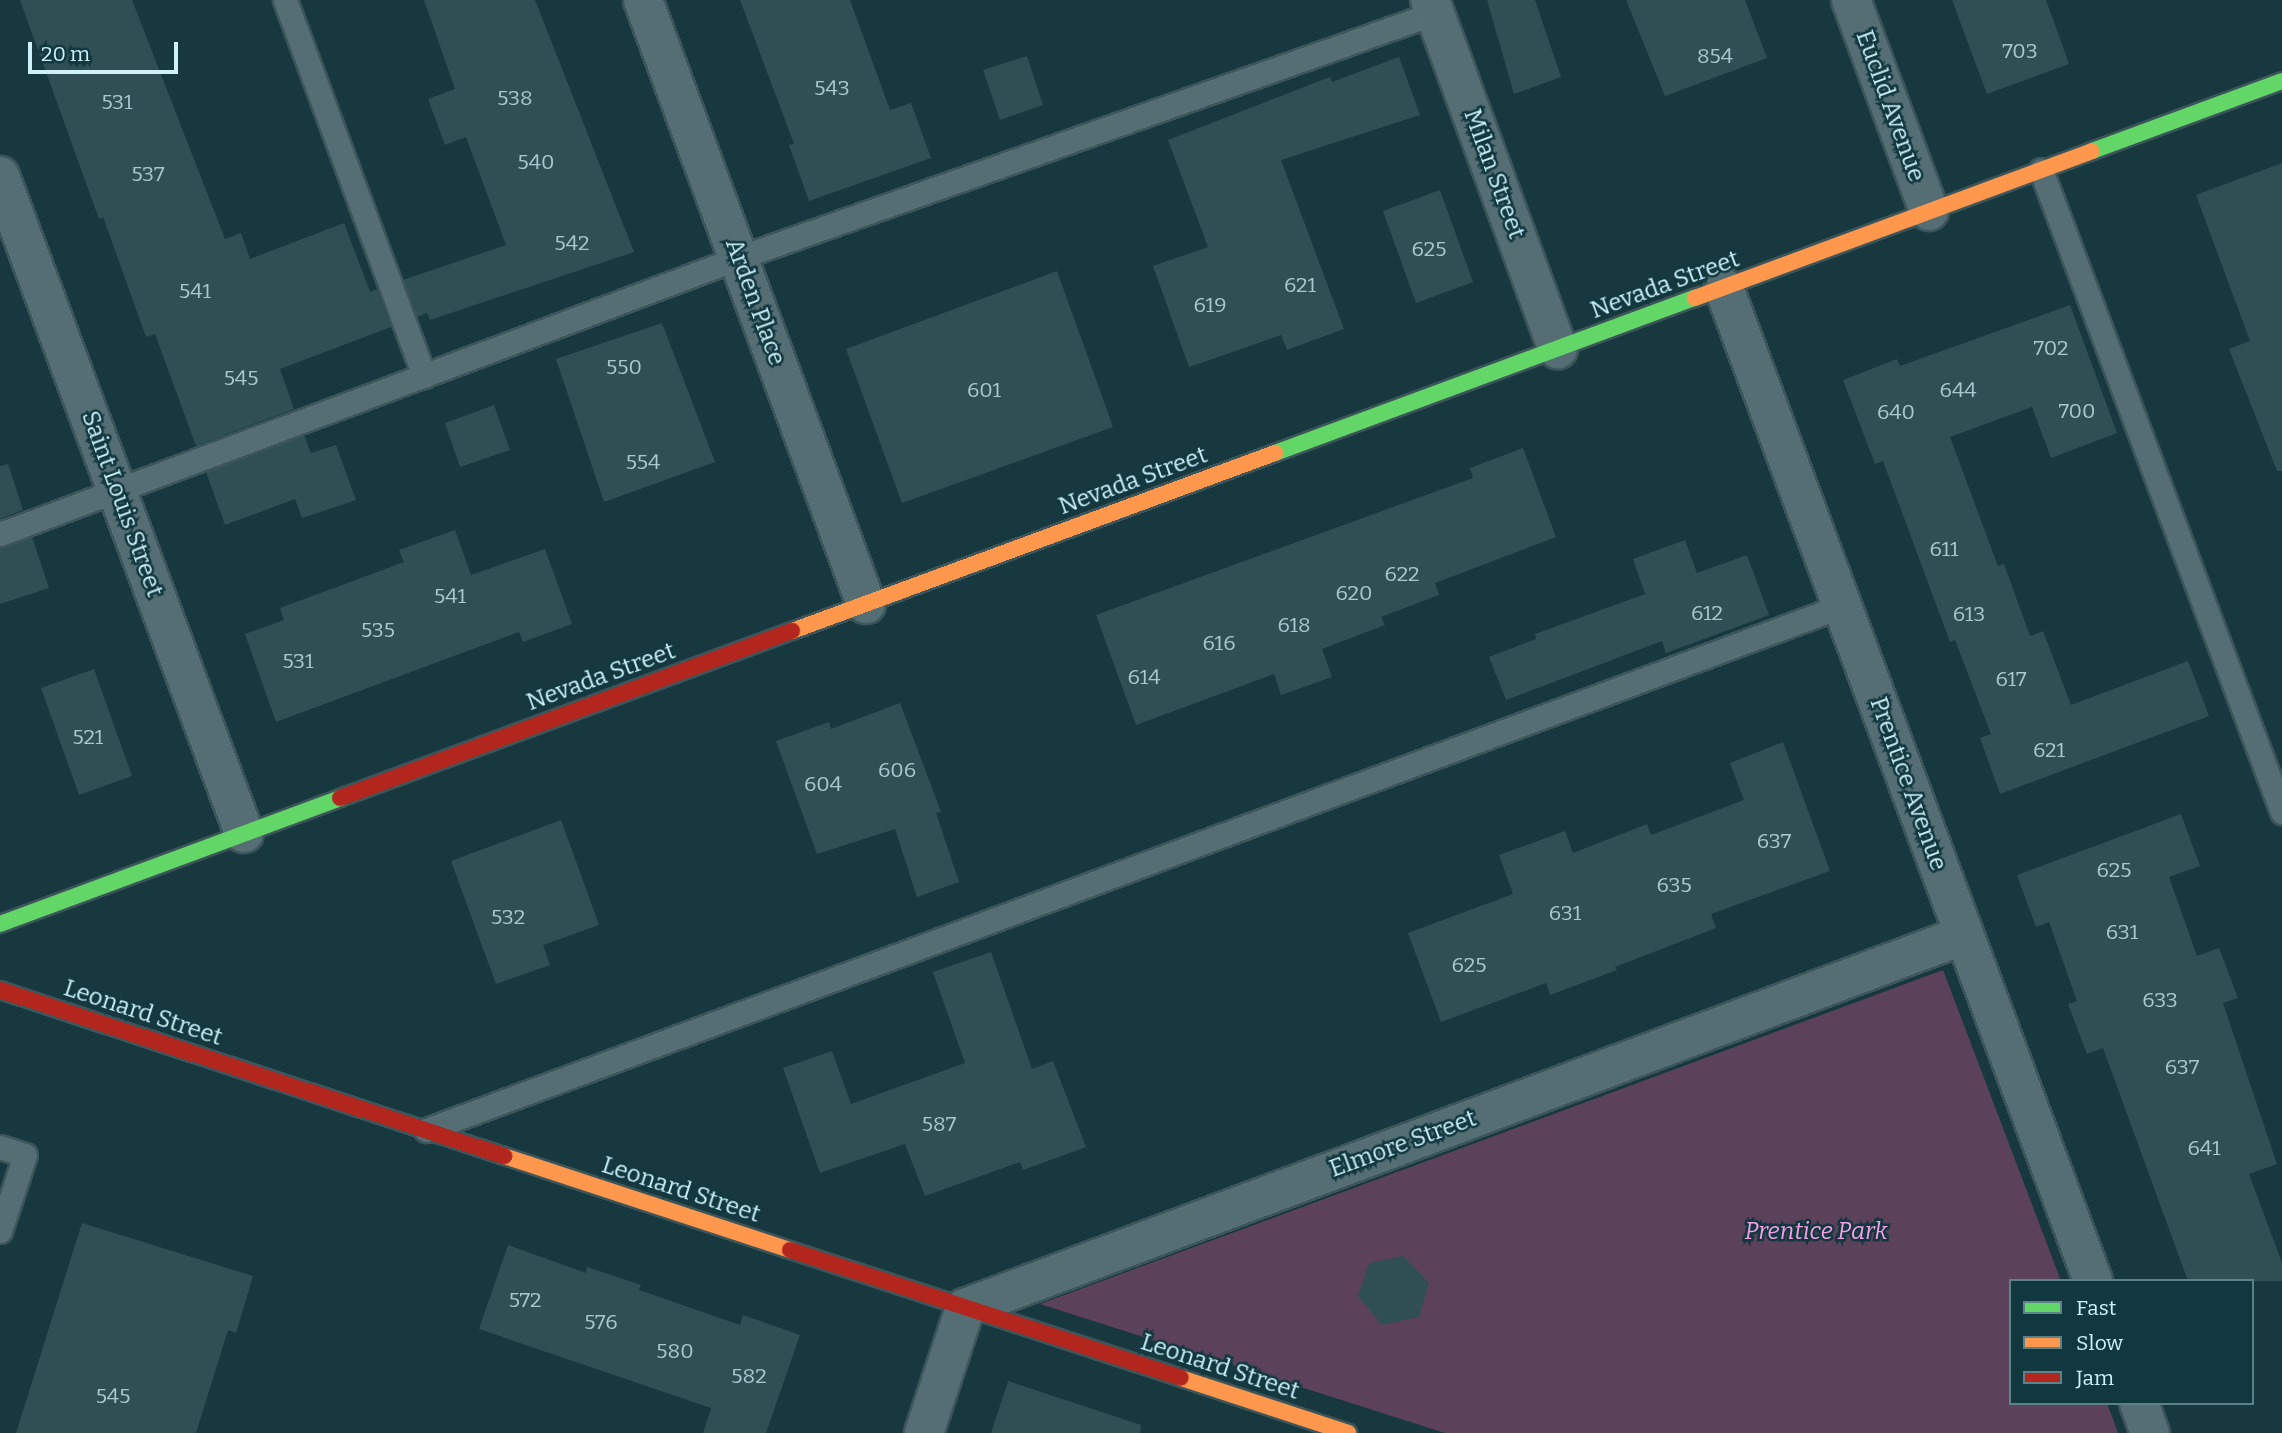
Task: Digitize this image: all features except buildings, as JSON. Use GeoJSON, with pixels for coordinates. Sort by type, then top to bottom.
{"type":"FeatureCollection","features":[{"type":"Feature","properties":{"kind":"street","name":"Arden Place"},"geometry":{"type":"LineString","coordinates":[[643,0],[866,604]]}},
{"type":"Feature","properties":{"kind":"street","name":"Euclid Avenue"},"geometry":{"type":"LineString","coordinates":[[1851,0],[1929,211]]}},
{"type":"Feature","properties":{"kind":"street","name":"Milan Street"},"geometry":{"type":"LineString","coordinates":[[1433,7],[1559,349]]}},
{"type":"Feature","properties":{"kind":"street","name":"Nevada Street"},"geometry":{"type":"LineString","coordinates":[[0,924],[2282,81]]}},
{"type":"Feature","properties":{"kind":"street","name":"Saint Louis Street"},"geometry":{"type":"LineString","coordinates":[[0,176],[244,833]]}},
{"type":"Feature","properties":{"kind":"street","name":"Prentice Avenue"},"geometry":{"type":"LineString","coordinates":[[1724,288],[2092,1279]]}},
{"type":"Feature","properties":{"kind":"street","name":"Elmore Street"},"geometry":{"type":"LineString","coordinates":[[965,1308],[1964,934]]}},
{"type":"Feature","properties":{"kind":"street","name":"Leonard Street"},"geometry":{"type":"LineString","coordinates":[[0,990],[1348,1433]]}},
{"type":"Feature","properties":{"kind":"street"},"geometry":{"type":"LineString","coordinates":[[924,1433],[965,1308]]}},
{"type":"Feature","properties":{"kind":"street"},"geometry":{"type":"LineString","coordinates":[[2139,1405],[2150,1433]]}},
{"type":"Feature","properties":{"kind":"lane"},"geometry":{"type":"LineString","coordinates":[[285,0],[424,376]]}},
{"type":"Feature","properties":{"kind":"lane"},"geometry":{"type":"LineString","coordinates":[[0,534],[738,258],[1433,7]]}},
{"type":"Feature","properties":{"kind":"lane"},"geometry":{"type":"LineString","coordinates":[[2041,170],[2282,812]]}},
{"type":"Feature","properties":{"kind":"lane"},"geometry":{"type":"LineString","coordinates":[[426,1130],[1842,606]]}},
{"type":"Feature","properties":{"kind":"lane"},"geometry":{"type":"LineString","coordinates":[[0,1147],[25,1155],[0,1231]]}},
{"type":"Feature","properties":{"kind":"green space","name":"Prentice Park"},"geometry":{"type":"Polygon","coordinates":[[[1943,970],[2060,1279],[2009,1279],[2009,1405],[2108,1405],[2118,1433],[1445,1433],[1040,1304],[1943,970]]]}},
{"type":"Feature","properties":{"kind":"traffic: fast"},"geometry":{"type":"LineString","coordinates":[[2092,151],[2282,81]]}},
{"type":"Feature","properties":{"kind":"traffic: fast"},"geometry":{"type":"LineString","coordinates":[[1275,453],[1695,298]]}},
{"type":"Feature","properties":{"kind":"traffic: fast"},"geometry":{"type":"LineString","coordinates":[[0,924],[340,798]]}},
{"type":"Feature","properties":{"kind":"traffic: slow"},"geometry":{"type":"LineString","coordinates":[[1695,298],[2092,151]]}},
{"type":"Feature","properties":{"kind":"traffic: slow"},"geometry":{"type":"LineString","coordinates":[[792,631],[1275,453]]}},
{"type":"Feature","properties":{"kind":"traffic: slow"},"geometry":{"type":"LineString","coordinates":[[504,1156],[790,1250]]}},
{"type":"Feature","properties":{"kind":"traffic: slow"},"geometry":{"type":"LineString","coordinates":[[1181,1378],[1348,1433]]}},
{"type":"Feature","properties":{"kind":"traffic: jam"},"geometry":{"type":"LineString","coordinates":[[340,798],[792,631]]}},
{"type":"Feature","properties":{"kind":"traffic: jam"},"geometry":{"type":"LineString","coordinates":[[0,990],[504,1156]]}},
{"type":"Feature","properties":{"kind":"traffic: jam"},"geometry":{"type":"LineString","coordinates":[[790,1250],[1181,1378]]}}]}
